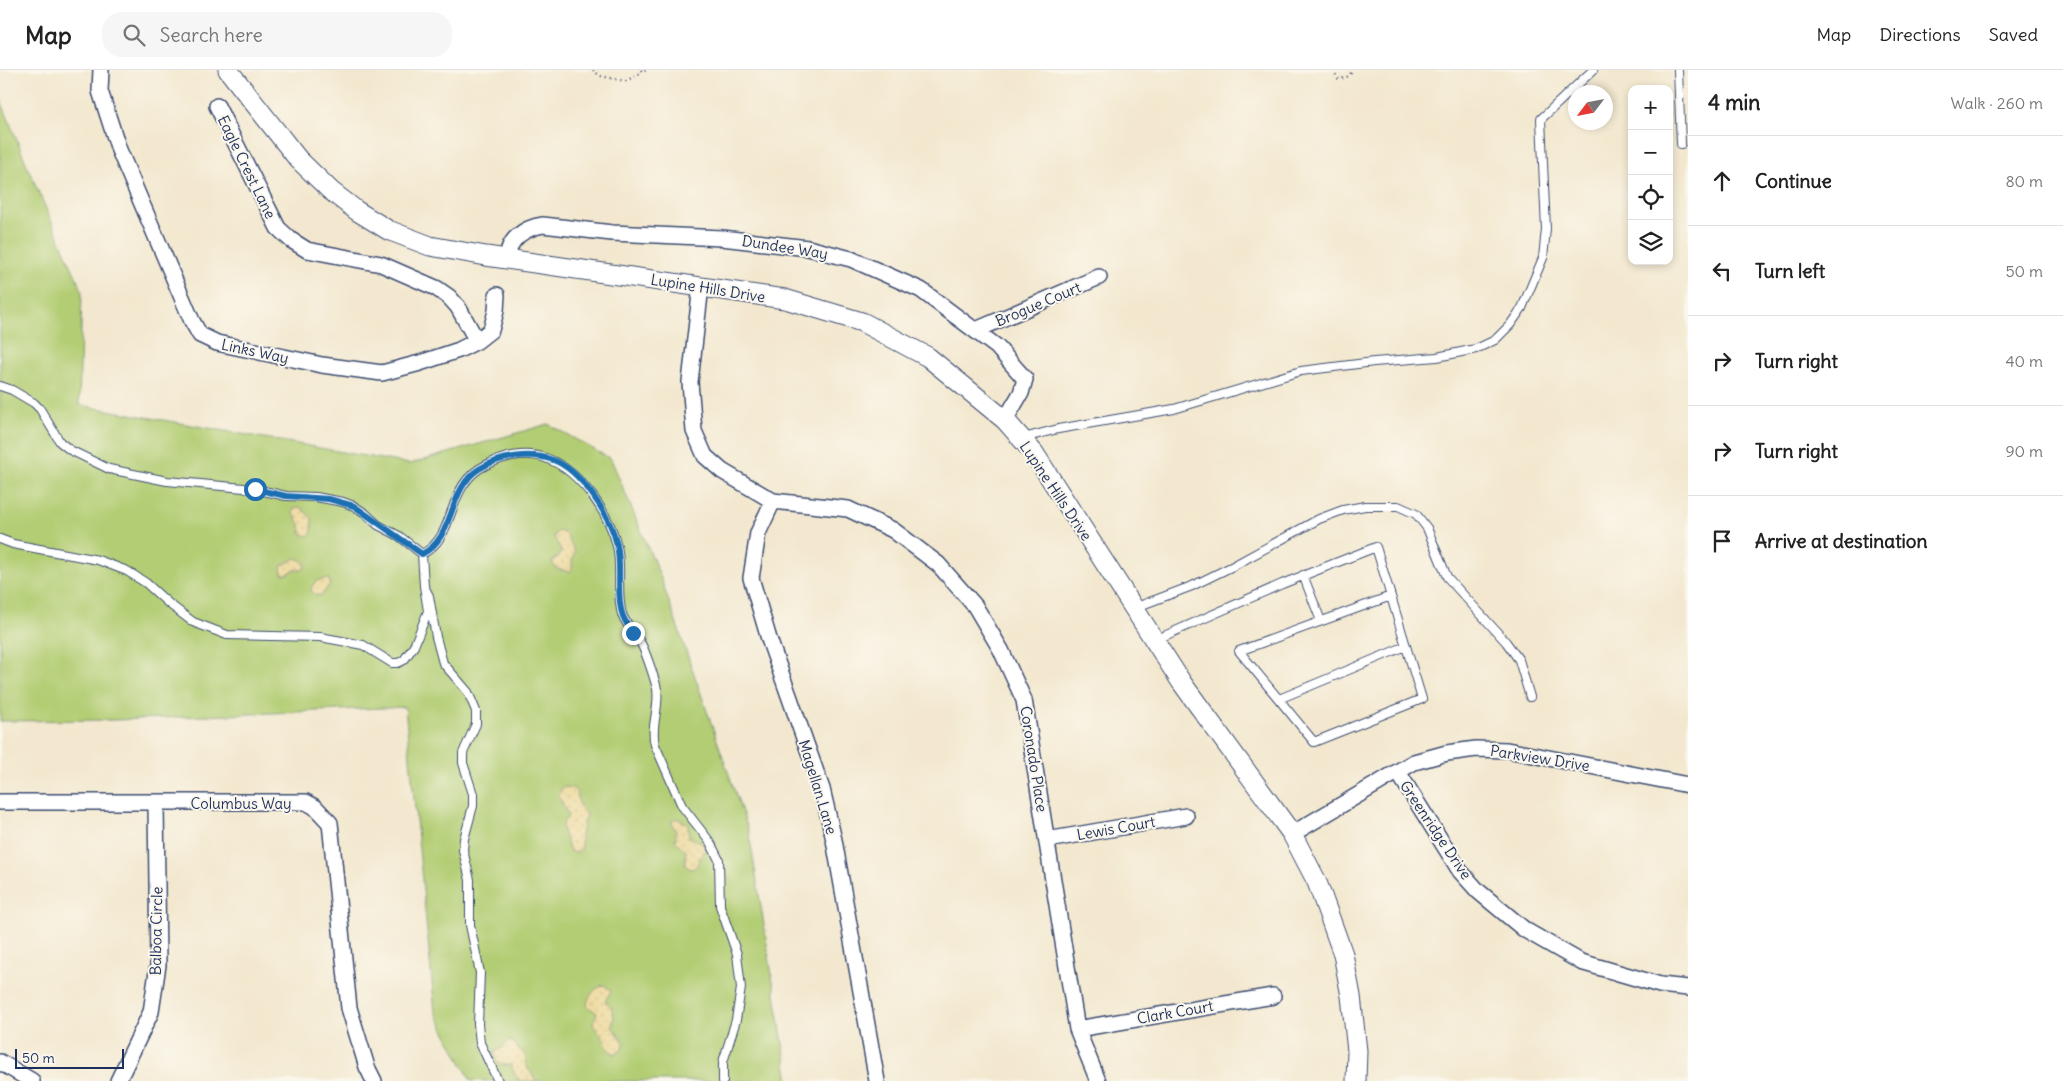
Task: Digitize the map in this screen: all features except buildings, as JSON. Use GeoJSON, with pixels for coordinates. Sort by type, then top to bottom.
{"type":"FeatureCollection","features":[{"type":"Feature","properties":{"kind":"street","name":"Links Way"},"geometry":{"type":"LineString","coordinates":[[102,70],[100,91],[119,150],[188,314],[200,335],[216,343],[322,365],[382,373],[420,364],[478,341],[491,330],[496,311],[497,295]]}},
{"type":"Feature","properties":{"kind":"street","name":"Lupine Hills Drive"},"geometry":{"type":"LineString","coordinates":[[228,70],[298,158],[331,191],[357,211],[388,230],[430,246],[785,299],[862,322],[928,357],[1005,420],[1034,453],[1182,683],[1292,834],[1317,882],[1344,954],[1352,996],[1357,1052],[1356,1081]]}},
{"type":"Feature","properties":{"kind":"street","name":"Eagle Crest Lane"},"geometry":{"type":"LineString","coordinates":[[217,106],[278,228],[291,240],[307,250],[381,264],[436,288],[449,297],[458,307],[478,341]]}},
{"type":"Feature","properties":{"kind":"street","name":"Dundee Way"},"geometry":{"type":"LineString","coordinates":[[507,259],[508,247],[519,235],[543,225],[612,233],[722,238],[808,248],[851,259],[921,290],[997,347],[1025,379],[1020,393],[1005,420]]}},
{"type":"Feature","properties":{"kind":"street","name":"Brogue Court"},"geometry":{"type":"LineString","coordinates":[[976,330],[1100,277]]}},
{"type":"Feature","properties":{"kind":"street","name":"Coronado Place"},"geometry":{"type":"LineString","coordinates":[[701,286],[690,382],[694,431],[705,456],[722,471],[773,501],[848,509],[893,530],[938,564],[975,606],[1001,650],[1024,700],[1077,1029],[1098,1081]]}},
{"type":"Feature","properties":{"kind":"street","name":"Magellan Lane"},"geometry":{"type":"LineString","coordinates":[[773,501],[758,533],[751,578],[769,640],[822,789],[834,840],[877,1081]]}},
{"type":"Feature","properties":{"kind":"street","name":"Parkview Drive"},"geometry":{"type":"LineString","coordinates":[[1292,834],[1414,762],[1447,753],[1476,749],[1506,750],[1688,785]]}},
{"type":"Feature","properties":{"kind":"street","name":"Greenridge Drive"},"geometry":{"type":"LineString","coordinates":[[1398,772],[1460,871],[1478,891],[1526,930],[1581,962],[1660,985],[1688,988]]}},
{"type":"Feature","properties":{"kind":"street","name":"Columbus Way"},"geometry":{"type":"LineString","coordinates":[[0,802],[306,802],[315,807],[330,823],[349,1008],[367,1067],[374,1081]]}},
{"type":"Feature","properties":{"kind":"street","name":"Balboa Circle"},"geometry":{"type":"LineString","coordinates":[[118,1081],[151,1012],[158,965],[156,803]]}},
{"type":"Feature","properties":{"kind":"street","name":"Lewis Court"},"geometry":{"type":"LineString","coordinates":[[1047,840],[1186,816]]}},
{"type":"Feature","properties":{"kind":"street","name":"Clark Court"},"geometry":{"type":"LineString","coordinates":[[1077,1029],[1272,996]]}},
{"type":"Feature","properties":{"kind":"street"},"geometry":{"type":"LineString","coordinates":[[0,1062],[32,1081]]}},
{"type":"Feature","properties":{"kind":"lane"},"geometry":{"type":"LineString","coordinates":[[1021,438],[1174,409],[1301,371],[1437,357],[1476,349],[1495,340],[1510,325],[1522,308],[1543,258],[1546,229],[1541,119],[1593,70]]}},
{"type":"Feature","properties":{"kind":"lane"},"geometry":{"type":"LineString","coordinates":[[1678,70],[1681,144]]}},
{"type":"Feature","properties":{"kind":"lane"},"geometry":{"type":"LineString","coordinates":[[0,386],[12,390],[34,403],[40,409],[60,442],[70,450],[109,469],[173,482],[255,489],[286,496],[316,497],[343,502],[360,510],[378,525],[399,536],[422,554],[428,611],[414,646],[404,660],[392,663],[371,648],[343,640],[306,636],[234,636],[219,632],[193,622],[146,583],[127,571],[98,560],[13,544],[0,539]]}},
{"type":"Feature","properties":{"kind":"lane"},"geometry":{"type":"LineString","coordinates":[[422,554],[435,545],[442,536],[456,496],[470,476],[488,464],[501,460],[528,456],[554,460],[575,475],[608,520],[617,546],[621,612],[626,624],[643,647],[655,680],[658,697],[653,732],[656,745],[682,806],[710,842],[719,860],[720,906],[738,954],[741,988],[736,1020],[723,1062],[723,1081]]}},
{"type":"Feature","properties":{"kind":"lane"},"geometry":{"type":"LineString","coordinates":[[1134,608],[1192,586],[1319,519],[1342,510],[1366,506],[1398,506],[1416,514],[1427,528],[1447,577],[1506,642],[1519,660],[1530,697]]}},
{"type":"Feature","properties":{"kind":"lane"},"geometry":{"type":"LineString","coordinates":[[1154,641],[1303,575],[1376,547],[1391,596],[1422,699],[1314,742],[1239,651],[1391,596]]}},
{"type":"Feature","properties":{"kind":"lane"},"geometry":{"type":"LineString","coordinates":[[1303,575],[1321,621]]}},
{"type":"Feature","properties":{"kind":"lane"},"geometry":{"type":"LineString","coordinates":[[424,586],[429,596],[436,637],[444,663],[468,692],[476,711],[476,724],[463,754],[463,763],[473,794],[464,839],[464,850],[470,880],[470,926],[479,961],[480,973],[478,1024],[480,1043],[498,1081]]}},
{"type":"Feature","properties":{"kind":"lane"},"geometry":{"type":"LineString","coordinates":[[1279,699],[1406,646]]}},
{"type":"Feature","properties":{"kind":"path"},"geometry":{"type":"LineString","coordinates":[[593,70],[600,76],[626,81],[646,70]]}},
{"type":"Feature","properties":{"kind":"path"},"geometry":{"type":"LineString","coordinates":[[1332,70],[1338,80],[1349,76],[1353,70]]}},
{"type":"Feature","properties":{"kind":"green space"},"geometry":{"type":"Polygon","coordinates":[[[0,98],[28,168],[82,290],[79,405],[410,464],[548,424],[611,459],[660,576],[749,832],[789,1081],[471,1081],[435,1012],[405,707],[117,720],[0,721],[0,98]]]}},
{"type":"Feature","properties":{"kind":"sand"},"geometry":{"type":"Polygon","coordinates":[[[300,507],[312,518],[312,531],[309,536],[301,534],[300,524],[293,513],[294,509],[300,507]]]}},
{"type":"Feature","properties":{"kind":"sand"},"geometry":{"type":"Polygon","coordinates":[[[559,531],[566,534],[575,552],[570,572],[556,569],[552,562],[561,553],[554,535],[559,531]]]}},
{"type":"Feature","properties":{"kind":"sand"},"geometry":{"type":"Polygon","coordinates":[[[296,558],[305,562],[305,568],[282,574],[281,566],[296,558]]]}},
{"type":"Feature","properties":{"kind":"sand"},"geometry":{"type":"Polygon","coordinates":[[[329,579],[330,584],[322,595],[316,595],[311,591],[317,581],[329,579]]]}},
{"type":"Feature","properties":{"kind":"sand"},"geometry":{"type":"Polygon","coordinates":[[[566,787],[576,792],[580,807],[586,813],[581,835],[581,849],[576,853],[571,852],[562,827],[568,815],[558,795],[562,788],[566,787]]]}},
{"type":"Feature","properties":{"kind":"sand"},"geometry":{"type":"Polygon","coordinates":[[[676,818],[688,824],[689,837],[701,842],[705,848],[693,869],[687,867],[685,860],[686,851],[675,841],[676,832],[671,822],[676,818]]]}},
{"type":"Feature","properties":{"kind":"sand"},"geometry":{"type":"Polygon","coordinates":[[[604,985],[611,991],[605,1001],[611,1007],[613,1013],[612,1027],[625,1043],[621,1051],[614,1054],[608,1049],[603,1037],[594,1027],[593,1022],[597,1013],[587,1006],[588,999],[592,993],[604,985]]]}},
{"type":"Feature","properties":{"kind":"sand"},"geometry":{"type":"Polygon","coordinates":[[[509,1041],[514,1042],[517,1048],[525,1054],[526,1066],[537,1081],[521,1081],[515,1075],[511,1065],[501,1065],[495,1061],[495,1052],[509,1041]]]}},
{"type":"Feature","properties":{"kind":"route"},"geometry":{"type":"LineString","coordinates":[[255,489],[286,496],[329,499],[354,506],[378,525],[399,536],[422,554],[435,545],[442,536],[456,496],[462,485],[478,469],[516,456],[540,457],[554,460],[575,475],[588,490],[608,520],[617,546],[619,560],[621,612],[626,624],[633,633]]}}]}
